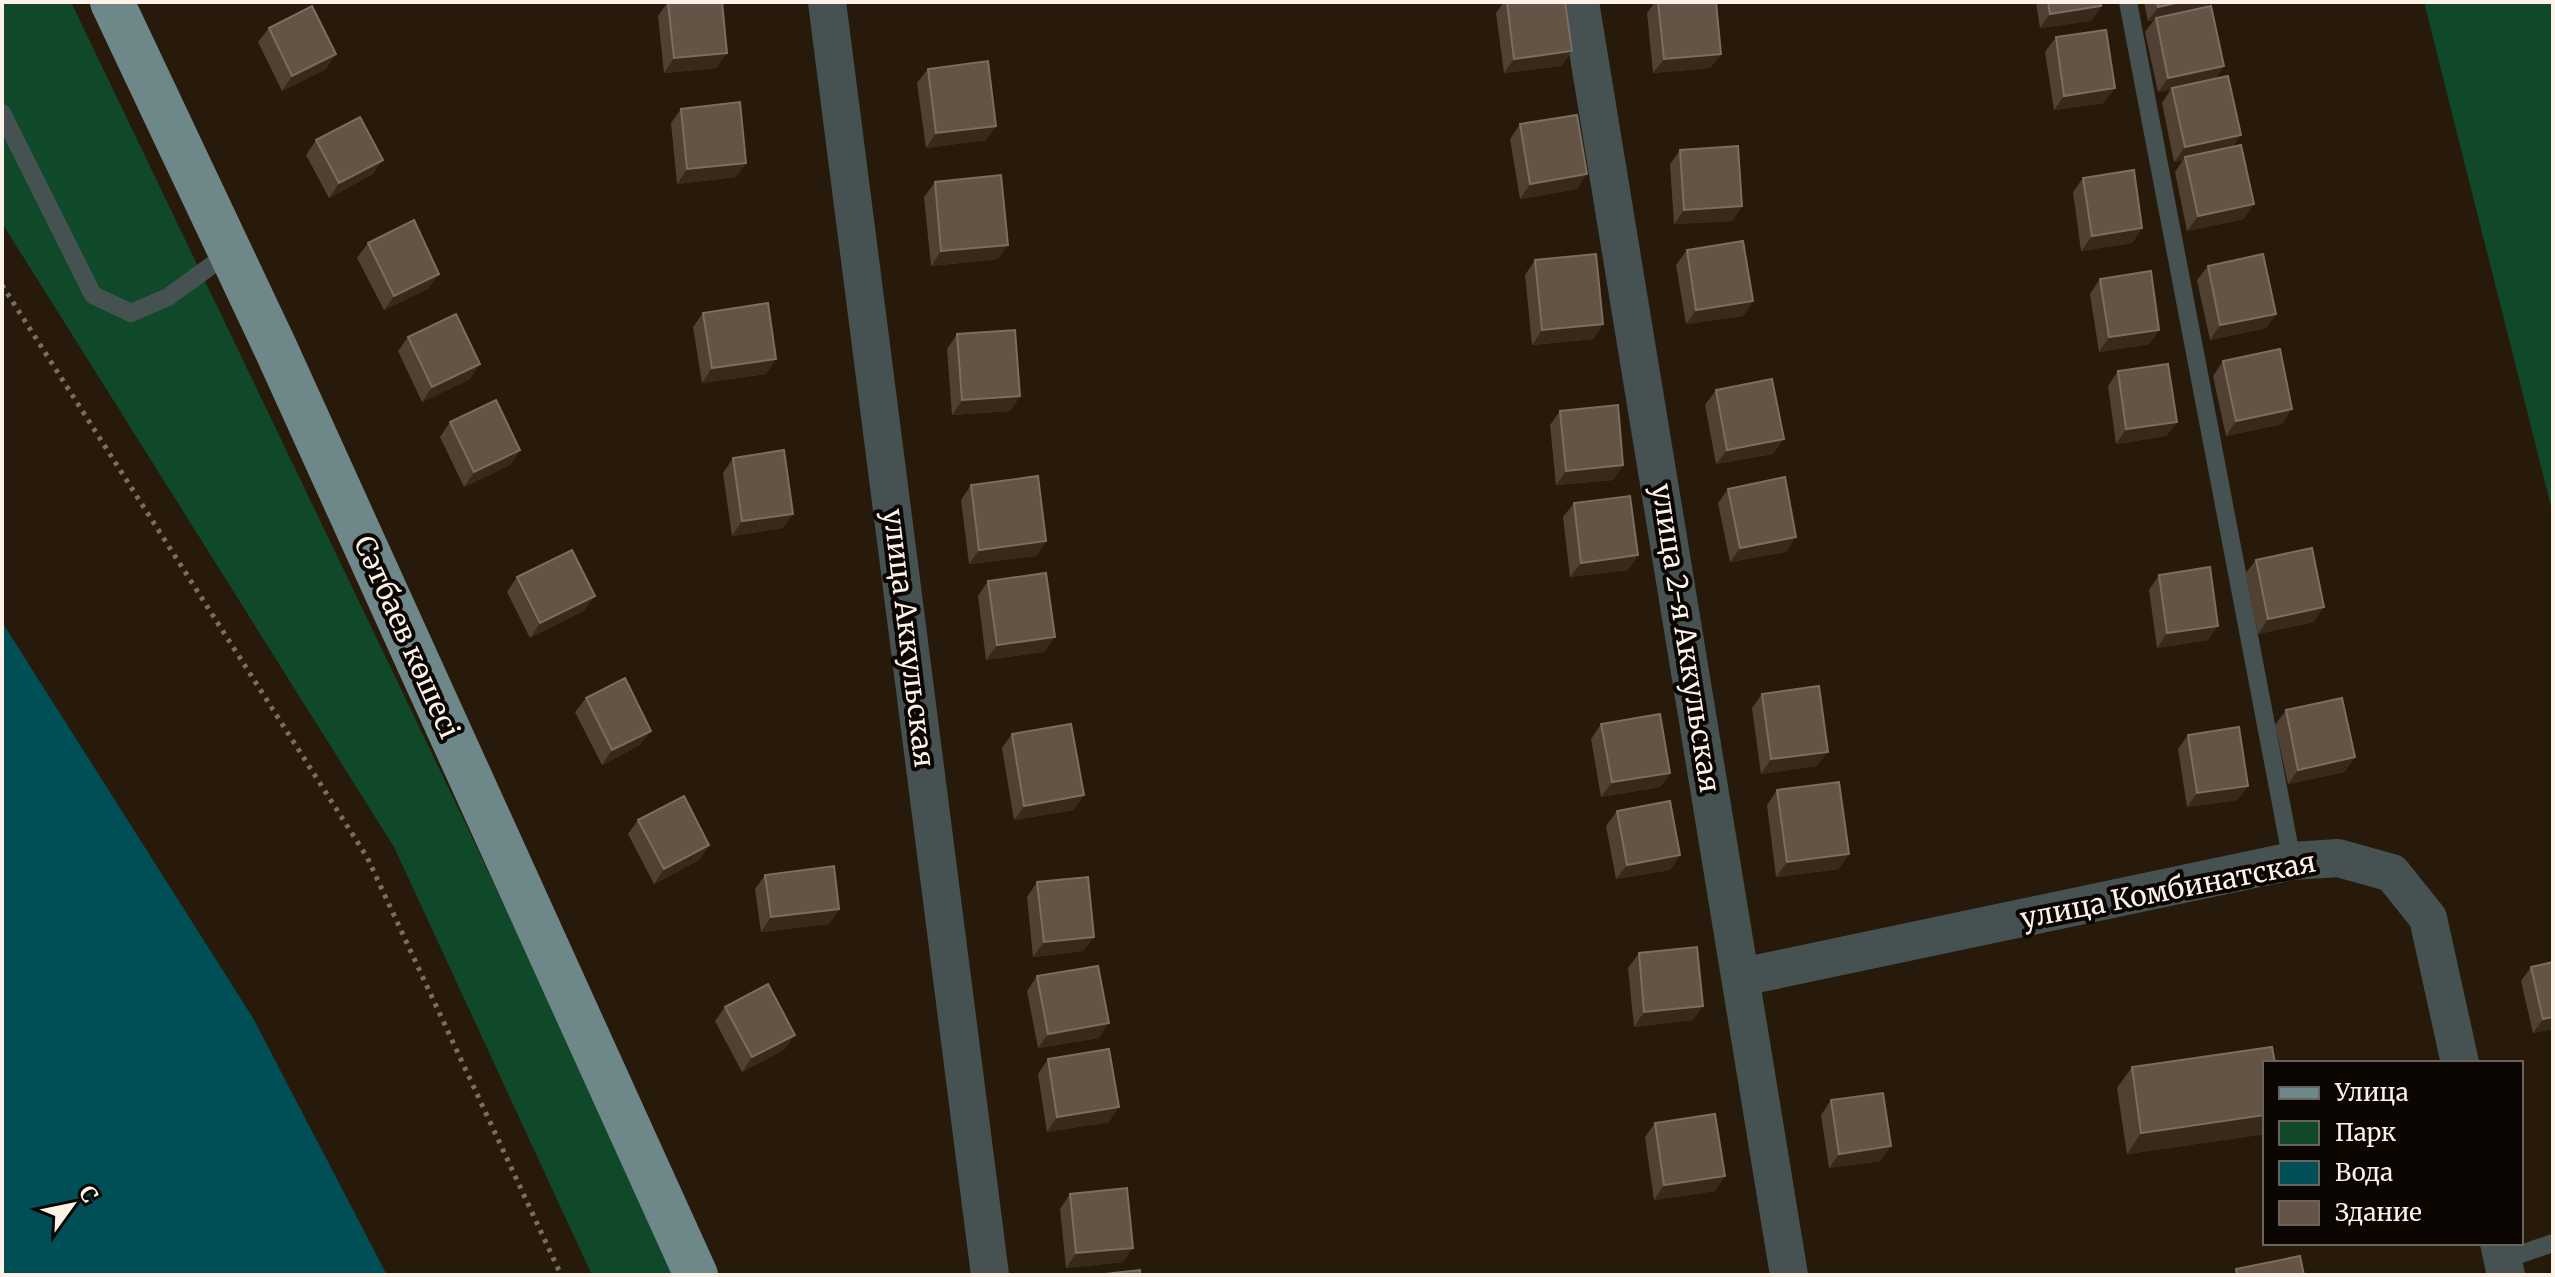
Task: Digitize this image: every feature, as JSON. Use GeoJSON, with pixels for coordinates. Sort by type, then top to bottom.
{"type":"FeatureCollection","features":[{"type":"Feature","properties":{"kind":"main road","name":"Сәтбаев көшесі"},"geometry":{"type":"LineString","coordinates":[[112,2],[282,362],[696,1275]]}},
{"type":"Feature","properties":{"kind":"street","name":"улица Аккульская"},"geometry":{"type":"LineString","coordinates":[[827,2],[990,1275]]}},
{"type":"Feature","properties":{"kind":"street","name":"улица 2-я Аккульская"},"geometry":{"type":"LineString","coordinates":[[1580,2],[1789,1275]]}},
{"type":"Feature","properties":{"kind":"street","name":"улица Комбинатская"},"geometry":{"type":"LineString","coordinates":[[1742,977],[2292,861],[2338,858],[2392,873],[2428,918],[2460,1061]]}},
{"type":"Feature","properties":{"kind":"lane"},"geometry":{"type":"LineString","coordinates":[[2128,2],[2292,861]]}},
{"type":"Feature","properties":{"kind":"lane"},"geometry":{"type":"LineString","coordinates":[[2,113],[93,295],[131,313],[168,297],[230,252]]}},
{"type":"Feature","properties":{"kind":"lane"},"geometry":{"type":"LineString","coordinates":[[2503,1259],[2553,1243]]}},
{"type":"Feature","properties":{"kind":"path"},"geometry":{"type":"LineString","coordinates":[[2,285],[367,857],[561,1275]]}},
{"type":"Feature","properties":{"kind":"green space"},"geometry":{"type":"Polygon","coordinates":[[[2,2],[71,2],[462,816],[678,1275],[592,1275],[394,847],[2,223],[2,2]]]}},
{"type":"Feature","properties":{"kind":"green space"},"geometry":{"type":"Polygon","coordinates":[[[2424,2],[2553,2],[2553,514],[2424,2]]]}},
{"type":"Feature","properties":{"kind":"water"},"geometry":{"type":"Polygon","coordinates":[[[2,622],[253,1018],[387,1275],[2,1275],[2,622]]]}},
{"type":"Feature","properties":{"kind":"building"},"geometry":{"type":"Polygon","coordinates":[[[668,2],[722,2],[727,53],[674,58],[668,2]]]}},
{"type":"Feature","properties":{"kind":"building"},"geometry":{"type":"Polygon","coordinates":[[[1507,2],[1565,2],[1572,51],[1514,59],[1507,2]]]}},
{"type":"Feature","properties":{"kind":"building"},"geometry":{"type":"Polygon","coordinates":[[[1658,2],[1716,2],[1721,54],[1664,59],[1658,2]]]}},
{"type":"Feature","properties":{"kind":"building"},"geometry":{"type":"Polygon","coordinates":[[[2048,2],[2100,2],[2101,6],[2050,14],[2048,2]]]}},
{"type":"Feature","properties":{"kind":"building"},"geometry":{"type":"Polygon","coordinates":[[[2157,2],[2180,2],[2158,7],[2157,2]]]}},
{"type":"Feature","properties":{"kind":"building"},"geometry":{"type":"Polygon","coordinates":[[[312,6],[336,54],[292,76],[269,28],[312,6]]]}},
{"type":"Feature","properties":{"kind":"building"},"geometry":{"type":"Polygon","coordinates":[[[2211,6],[2224,66],[2168,78],[2156,18],[2211,6]]]}},
{"type":"Feature","properties":{"kind":"building"},"geometry":{"type":"Polygon","coordinates":[[[2106,30],[2115,88],[2064,96],[2056,37],[2106,30]]]}},
{"type":"Feature","properties":{"kind":"building"},"geometry":{"type":"Polygon","coordinates":[[[988,61],[996,126],[936,133],[928,69],[988,61]]]}},
{"type":"Feature","properties":{"kind":"building"},"geometry":{"type":"Polygon","coordinates":[[[2228,76],[2241,135],[2185,147],[2172,88],[2228,76]]]}},
{"type":"Feature","properties":{"kind":"building"},"geometry":{"type":"Polygon","coordinates":[[[740,102],[746,163],[687,169],[681,109],[740,102]]]}},
{"type":"Feature","properties":{"kind":"building"},"geometry":{"type":"Polygon","coordinates":[[[1577,115],[1587,174],[1530,184],[1520,124],[1577,115]]]}},
{"type":"Feature","properties":{"kind":"building"},"geometry":{"type":"Polygon","coordinates":[[[360,117],[383,160],[339,183],[316,140],[360,117]]]}},
{"type":"Feature","properties":{"kind":"building"},"geometry":{"type":"Polygon","coordinates":[[[2241,145],[2254,204],[2198,216],[2185,157],[2241,145]]]}},
{"type":"Feature","properties":{"kind":"building"},"geometry":{"type":"Polygon","coordinates":[[[1738,146],[1742,206],[1684,210],[1680,150],[1738,146]]]}},
{"type":"Feature","properties":{"kind":"building"},"geometry":{"type":"Polygon","coordinates":[[[2134,170],[2142,228],[2092,236],[2083,178],[2134,170]]]}},
{"type":"Feature","properties":{"kind":"building"},"geometry":{"type":"Polygon","coordinates":[[[1001,175],[1008,245],[941,251],[935,182],[1001,175]]]}},
{"type":"Feature","properties":{"kind":"building"},"geometry":{"type":"Polygon","coordinates":[[[414,220],[439,274],[394,296],[368,243],[414,220]]]}},
{"type":"Feature","properties":{"kind":"building"},"geometry":{"type":"Polygon","coordinates":[[[1743,241],[1753,301],[1696,310],[1687,250],[1743,241]]]}},
{"type":"Feature","properties":{"kind":"building"},"geometry":{"type":"Polygon","coordinates":[[[1596,254],[1603,324],[1542,330],[1535,260],[1596,254]]]}},
{"type":"Feature","properties":{"kind":"building"},"geometry":{"type":"Polygon","coordinates":[[[2263,254],[2276,314],[2220,325],[2208,266],[2263,254]]]}},
{"type":"Feature","properties":{"kind":"building"},"geometry":{"type":"Polygon","coordinates":[[[2151,271],[2159,330],[2109,337],[2100,279],[2151,271]]]}},
{"type":"Feature","properties":{"kind":"building"},"geometry":{"type":"Polygon","coordinates":[[[768,303],[776,359],[712,368],[703,313],[768,303]]]}},
{"type":"Feature","properties":{"kind":"building"},"geometry":{"type":"Polygon","coordinates":[[[456,314],[480,364],[432,387],[408,337],[456,314]]]}},
{"type":"Feature","properties":{"kind":"building"},"geometry":{"type":"Polygon","coordinates":[[[1015,330],[1020,396],[962,400],[957,334],[1015,330]]]}},
{"type":"Feature","properties":{"kind":"building"},"geometry":{"type":"Polygon","coordinates":[[[2280,349],[2292,409],[2236,421],[2223,361],[2280,349]]]}},
{"type":"Feature","properties":{"kind":"building"},"geometry":{"type":"Polygon","coordinates":[[[2168,364],[2177,422],[2126,429],[2118,371],[2168,364]]]}},
{"type":"Feature","properties":{"kind":"building"},"geometry":{"type":"Polygon","coordinates":[[[1772,379],[1784,439],[1727,450],[1716,390],[1772,379]]]}},
{"type":"Feature","properties":{"kind":"building"},"geometry":{"type":"Polygon","coordinates":[[[496,400],[520,450],[474,472],[450,422],[496,400]]]}},
{"type":"Feature","properties":{"kind":"building"},"geometry":{"type":"Polygon","coordinates":[[[1618,405],[1623,465],[1566,471],[1560,411],[1618,405]]]}},
{"type":"Feature","properties":{"kind":"building"},"geometry":{"type":"Polygon","coordinates":[[[784,450],[793,514],[742,521],[733,458],[784,450]]]}},
{"type":"Feature","properties":{"kind":"building"},"geometry":{"type":"Polygon","coordinates":[[[1038,476],[1046,541],[979,550],[971,485],[1038,476]]]}},
{"type":"Feature","properties":{"kind":"building"},"geometry":{"type":"Polygon","coordinates":[[[1785,477],[1796,537],[1740,548],[1728,489],[1785,477]]]}},
{"type":"Feature","properties":{"kind":"building"},"geometry":{"type":"Polygon","coordinates":[[[1630,496],[1638,555],[1581,563],[1574,503],[1630,496]]]}},
{"type":"Feature","properties":{"kind":"building"},"geometry":{"type":"Polygon","coordinates":[[[2312,548],[2324,607],[2268,619],[2256,560],[2312,548]]]}},
{"type":"Feature","properties":{"kind":"building"},"geometry":{"type":"Polygon","coordinates":[[[572,550],[595,596],[540,623],[517,577],[572,550]]]}},
{"type":"Feature","properties":{"kind":"building"},"geometry":{"type":"Polygon","coordinates":[[[2210,567],[2218,626],[2167,633],[2159,575],[2210,567]]]}},
{"type":"Feature","properties":{"kind":"building"},"geometry":{"type":"Polygon","coordinates":[[[1046,573],[1055,637],[997,645],[988,581],[1046,573]]]}},
{"type":"Feature","properties":{"kind":"building"},"geometry":{"type":"Polygon","coordinates":[[[625,678],[651,731],[612,750],[586,698],[625,678]]]}},
{"type":"Feature","properties":{"kind":"building"},"geometry":{"type":"Polygon","coordinates":[[[1819,686],[1828,752],[1771,759],[1762,694],[1819,686]]]}},
{"type":"Feature","properties":{"kind":"building"},"geometry":{"type":"Polygon","coordinates":[[[2342,698],[2355,757],[2298,770],[2286,710],[2342,698]]]}},
{"type":"Feature","properties":{"kind":"building"},"geometry":{"type":"Polygon","coordinates":[[[1660,714],[1670,773],[1612,782],[1601,724],[1660,714]]]}},
{"type":"Feature","properties":{"kind":"building"},"geometry":{"type":"Polygon","coordinates":[[[1071,724],[1084,795],[1024,806],[1012,734],[1071,724]]]}},
{"type":"Feature","properties":{"kind":"building"},"geometry":{"type":"Polygon","coordinates":[[[2239,727],[2248,786],[2197,793],[2188,735],[2239,727]]]}},
{"type":"Feature","properties":{"kind":"building"},"geometry":{"type":"Polygon","coordinates":[[[1839,782],[1849,854],[1787,862],[1777,790],[1839,782]]]}},
{"type":"Feature","properties":{"kind":"building"},"geometry":{"type":"Polygon","coordinates":[[[684,796],[709,845],[664,869],[638,820],[684,796]]]}},
{"type":"Feature","properties":{"kind":"building"},"geometry":{"type":"Polygon","coordinates":[[[1670,801],[1680,855],[1627,865],[1617,811],[1670,801]]]}},
{"type":"Feature","properties":{"kind":"building"},"geometry":{"type":"Polygon","coordinates":[[[834,866],[839,909],[771,917],[765,875],[834,866]]]}},
{"type":"Feature","properties":{"kind":"building"},"geometry":{"type":"Polygon","coordinates":[[[1088,877],[1094,937],[1044,942],[1037,882],[1088,877]]]}},
{"type":"Feature","properties":{"kind":"building"},"geometry":{"type":"Polygon","coordinates":[[[1697,947],[1703,1006],[1644,1012],[1639,953],[1697,947]]]}},
{"type":"Feature","properties":{"kind":"building"},"geometry":{"type":"Polygon","coordinates":[[[2553,962],[2553,1017],[2543,1019],[2531,967],[2553,962]]]}},
{"type":"Feature","properties":{"kind":"building"},"geometry":{"type":"Polygon","coordinates":[[[1098,966],[1109,1023],[1048,1034],[1037,976],[1098,966]]]}},
{"type":"Feature","properties":{"kind":"building"},"geometry":{"type":"Polygon","coordinates":[[[768,984],[795,1035],[752,1057],[725,1007],[768,984]]]}},
{"type":"Feature","properties":{"kind":"building"},"geometry":{"type":"Polygon","coordinates":[[[2272,1047],[2275,1061],[2263,1061],[2263,1115],[2141,1133],[2132,1067],[2272,1047]]]}},
{"type":"Feature","properties":{"kind":"building"},"geometry":{"type":"Polygon","coordinates":[[[1109,1049],[1119,1107],[1057,1117],[1048,1059],[1109,1049]]]}},
{"type":"Feature","properties":{"kind":"building"},"geometry":{"type":"Polygon","coordinates":[[[1883,1093],[1891,1146],[1839,1154],[1831,1100],[1883,1093]]]}},
{"type":"Feature","properties":{"kind":"building"},"geometry":{"type":"Polygon","coordinates":[[[1715,1114],[1725,1176],[1664,1185],[1655,1123],[1715,1114]]]}},
{"type":"Feature","properties":{"kind":"building"},"geometry":{"type":"Polygon","coordinates":[[[1127,1188],[1133,1248],[1076,1253],[1070,1194],[1127,1188]]]}},
{"type":"Feature","properties":{"kind":"building"},"geometry":{"type":"Polygon","coordinates":[[[2300,1256],[2304,1275],[2237,1275],[2236,1269],[2300,1256]]]}},
{"type":"Feature","properties":{"kind":"building"},"geometry":{"type":"Polygon","coordinates":[[[1140,1270],[1140,1275],[1096,1275],[1140,1270]]]}}]}
